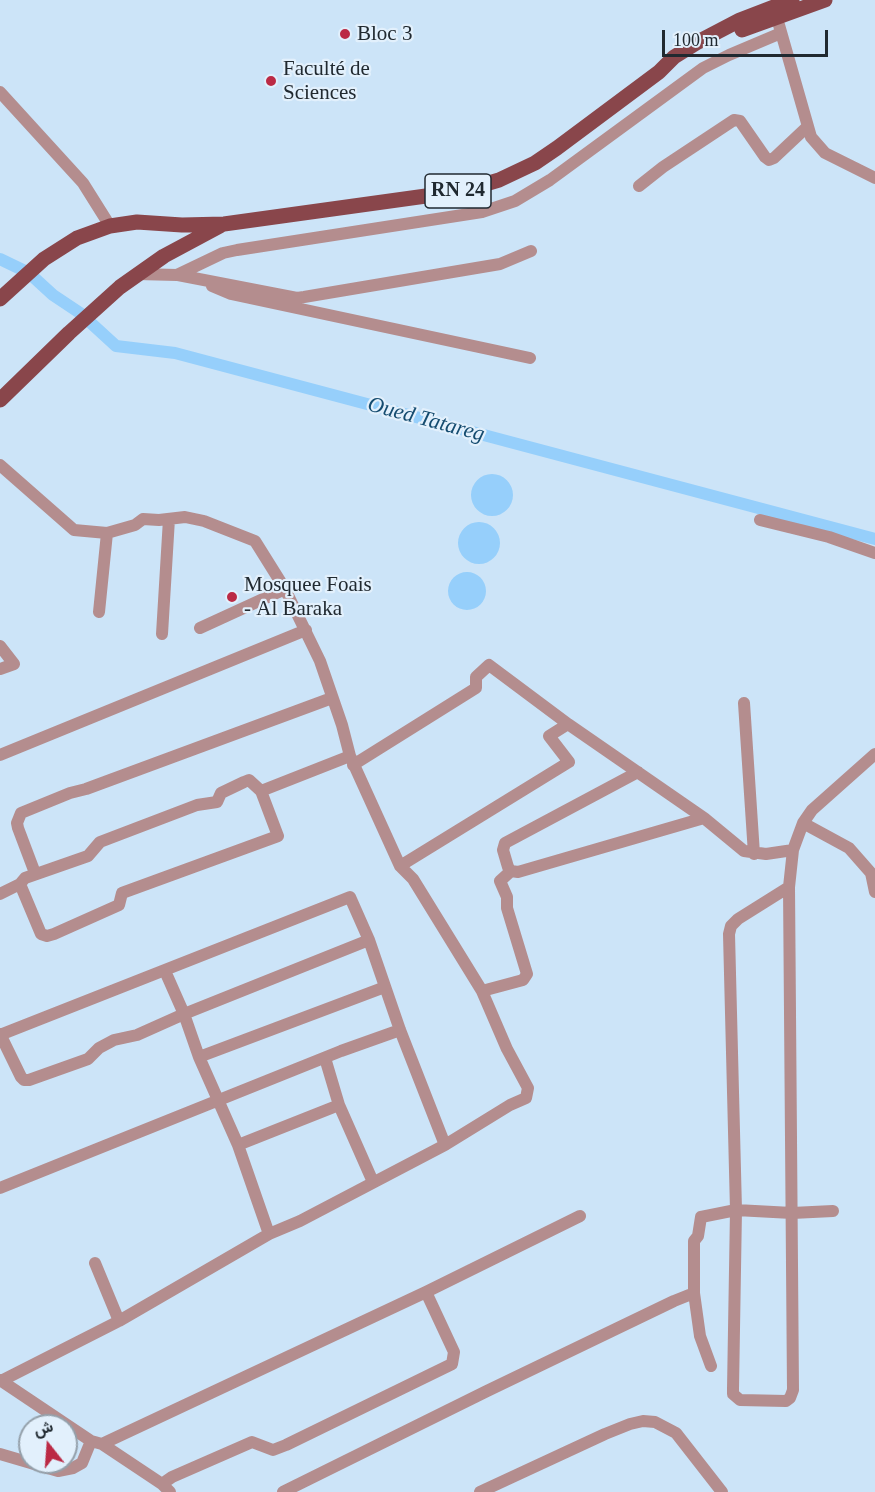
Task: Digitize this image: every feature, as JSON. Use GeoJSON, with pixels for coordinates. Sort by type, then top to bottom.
{"type":"FeatureCollection","features":[{"type":"Feature","properties":{"kind":"main road","name":"RN 24"},"geometry":{"type":"LineString","coordinates":[[0,299],[44,259],[77,238],[110,226],[137,222],[182,225],[224,224],[462,191],[499,180],[535,163],[659,72],[678,65],[741,31],[792,0]]}},
{"type":"Feature","properties":{"kind":"main road","name":"RN 24"},"geometry":{"type":"LineString","coordinates":[[775,12],[825,0]]}},
{"type":"Feature","properties":{"kind":"main road","name":"RN 24"},"geometry":{"type":"LineString","coordinates":[[0,400],[120,287],[173,251],[224,224]]}},
{"type":"Feature","properties":{"kind":"street"},"geometry":{"type":"LineString","coordinates":[[775,12],[807,127],[817,146],[825,153],[875,178]]}},
{"type":"Feature","properties":{"kind":"street"},"geometry":{"type":"LineString","coordinates":[[177,274],[223,253],[482,212],[515,201],[550,180],[703,68],[781,33]]}},
{"type":"Feature","properties":{"kind":"street"},"geometry":{"type":"LineString","coordinates":[[0,92],[83,183],[110,226]]}},
{"type":"Feature","properties":{"kind":"street"},"geometry":{"type":"LineString","coordinates":[[639,186],[663,167],[734,120],[740,121],[765,157],[770,160],[807,127]]}},
{"type":"Feature","properties":{"kind":"street"},"geometry":{"type":"LineString","coordinates":[[137,274],[177,274],[304,297],[500,264],[531,250]]}},
{"type":"Feature","properties":{"kind":"street"},"geometry":{"type":"LineString","coordinates":[[201,279],[216,289],[231,294],[530,358]]}},
{"type":"Feature","properties":{"kind":"street"},"geometry":{"type":"LineString","coordinates":[[0,465],[74,530],[107,533],[135,525],[142,519],[185,517],[204,521],[255,541],[285,589],[320,661],[352,760],[400,866],[413,879],[482,991],[507,1049],[528,1088],[526,1098],[510,1105],[445,1145],[300,1221],[269,1234],[119,1321],[1,1381]]}},
{"type":"Feature","properties":{"kind":"street"},"geometry":{"type":"LineString","coordinates":[[162,634],[169,519]]}},
{"type":"Feature","properties":{"kind":"street"},"geometry":{"type":"LineString","coordinates":[[759,520],[829,537],[875,553]]}},
{"type":"Feature","properties":{"kind":"street"},"geometry":{"type":"LineString","coordinates":[[99,612],[107,533]]}},
{"type":"Feature","properties":{"kind":"street"},"geometry":{"type":"LineString","coordinates":[[200,628],[285,589]]}},
{"type":"Feature","properties":{"kind":"street"},"geometry":{"type":"LineString","coordinates":[[0,755],[306,630]]}},
{"type":"Feature","properties":{"kind":"street"},"geometry":{"type":"LineString","coordinates":[[0,646],[14,664],[0,669]]}},
{"type":"Feature","properties":{"kind":"street"},"geometry":{"type":"LineString","coordinates":[[261,791],[352,760],[476,688],[476,677],[489,664],[567,724],[704,818],[744,851],[766,854],[793,850]]}},
{"type":"Feature","properties":{"kind":"street"},"geometry":{"type":"LineString","coordinates":[[36,873],[18,828],[17,823],[21,813],[332,698]]}},
{"type":"Feature","properties":{"kind":"street"},"geometry":{"type":"LineString","coordinates":[[744,703],[754,854]]}},
{"type":"Feature","properties":{"kind":"street"},"geometry":{"type":"LineString","coordinates":[[400,866],[569,762],[549,736],[567,724]]}},
{"type":"Feature","properties":{"kind":"street"},"geometry":{"type":"LineString","coordinates":[[789,887],[738,919],[730,926],[729,934],[736,1210],[733,1394],[740,1400],[786,1401],[793,1390],[789,887],[793,850],[803,823],[812,810],[875,754]]}},
{"type":"Feature","properties":{"kind":"street"},"geometry":{"type":"LineString","coordinates":[[511,871],[504,855],[505,843],[638,772]]}},
{"type":"Feature","properties":{"kind":"street"},"geometry":{"type":"LineString","coordinates":[[0,894],[36,873],[88,856],[100,842],[197,805],[217,802],[221,793],[249,780],[261,791],[278,836],[122,893],[119,905],[47,936],[41,934],[20,884]]}},
{"type":"Feature","properties":{"kind":"street"},"geometry":{"type":"LineString","coordinates":[[511,871],[518,872],[704,818]]}},
{"type":"Feature","properties":{"kind":"street"},"geometry":{"type":"LineString","coordinates":[[803,823],[849,848],[870,873],[875,892]]}},
{"type":"Feature","properties":{"kind":"street"},"geometry":{"type":"LineString","coordinates":[[482,991],[524,980],[527,974],[507,908],[507,897],[500,881],[511,871]]}},
{"type":"Feature","properties":{"kind":"street"},"geometry":{"type":"LineString","coordinates":[[369,940],[137,1035],[114,1040],[99,1048],[88,1059],[29,1080],[21,1077],[1,1041],[165,970],[350,897],[369,940],[400,1030],[445,1145]]}},
{"type":"Feature","properties":{"kind":"street"},"geometry":{"type":"LineString","coordinates":[[165,970],[199,1057],[238,1145],[269,1234]]}},
{"type":"Feature","properties":{"kind":"street"},"geometry":{"type":"LineString","coordinates":[[199,1057],[386,987]]}},
{"type":"Feature","properties":{"kind":"street"},"geometry":{"type":"LineString","coordinates":[[0,1188],[400,1030]]}},
{"type":"Feature","properties":{"kind":"street"},"geometry":{"type":"LineString","coordinates":[[325,1058],[339,1105],[373,1182]]}},
{"type":"Feature","properties":{"kind":"street"},"geometry":{"type":"LineString","coordinates":[[238,1145],[339,1105]]}},
{"type":"Feature","properties":{"kind":"street"},"geometry":{"type":"LineString","coordinates":[[711,1366],[700,1336],[694,1293],[694,1240],[698,1236],[701,1217],[736,1210],[792,1213],[833,1211]]}},
{"type":"Feature","properties":{"kind":"street"},"geometry":{"type":"LineString","coordinates":[[0,1454],[58,1471],[73,1468],[82,1463],[96,1442],[426,1292],[580,1216]]}},
{"type":"Feature","properties":{"kind":"street"},"geometry":{"type":"LineString","coordinates":[[95,1263],[119,1321]]}},
{"type":"Feature","properties":{"kind":"street"},"geometry":{"type":"LineString","coordinates":[[1,1381],[166,1488],[172,1477],[252,1442],[273,1450],[286,1445],[452,1364],[454,1352],[426,1292]]}},
{"type":"Feature","properties":{"kind":"street"},"geometry":{"type":"LineString","coordinates":[[283,1492],[487,1391],[694,1293]]}},
{"type":"Feature","properties":{"kind":"street"},"geometry":{"type":"LineString","coordinates":[[480,1492],[604,1434],[643,1421],[655,1422],[676,1433],[722,1492]]}},
{"type":"Feature","properties":{"kind":"water"},"geometry":{"type":"Polygon","coordinates":[[[492,474],[507,480],[513,495],[507,510],[492,516],[477,510],[471,495],[477,480],[492,474]]]}},
{"type":"Feature","properties":{"kind":"water"},"geometry":{"type":"Polygon","coordinates":[[[479,522],[494,528],[500,543],[494,558],[479,564],[464,558],[458,543],[464,528],[479,522]]]}},
{"type":"Feature","properties":{"kind":"water"},"geometry":{"type":"Polygon","coordinates":[[[467,572],[480,578],[486,591],[480,604],[467,610],[454,604],[448,591],[454,578],[467,572]]]}},
{"type":"Feature","properties":{"kind":"waterway","name":"Oued Tatareg"},"geometry":{"type":"LineString","coordinates":[[0,259],[29,273],[53,295],[80,313],[116,346],[175,353],[875,539]]}},
{"type":"Feature","properties":{"kind":"place","name":"Bloc 3"},"geometry":{"type":"Point","coordinates":[345,34]}},
{"type":"Feature","properties":{"kind":"place","name":"Faculté de Sciences"},"geometry":{"type":"Point","coordinates":[271,81]}},
{"type":"Feature","properties":{"kind":"place","name":"Mosquee Foais - Al Baraka"},"geometry":{"type":"Point","coordinates":[232,597]}}]}
